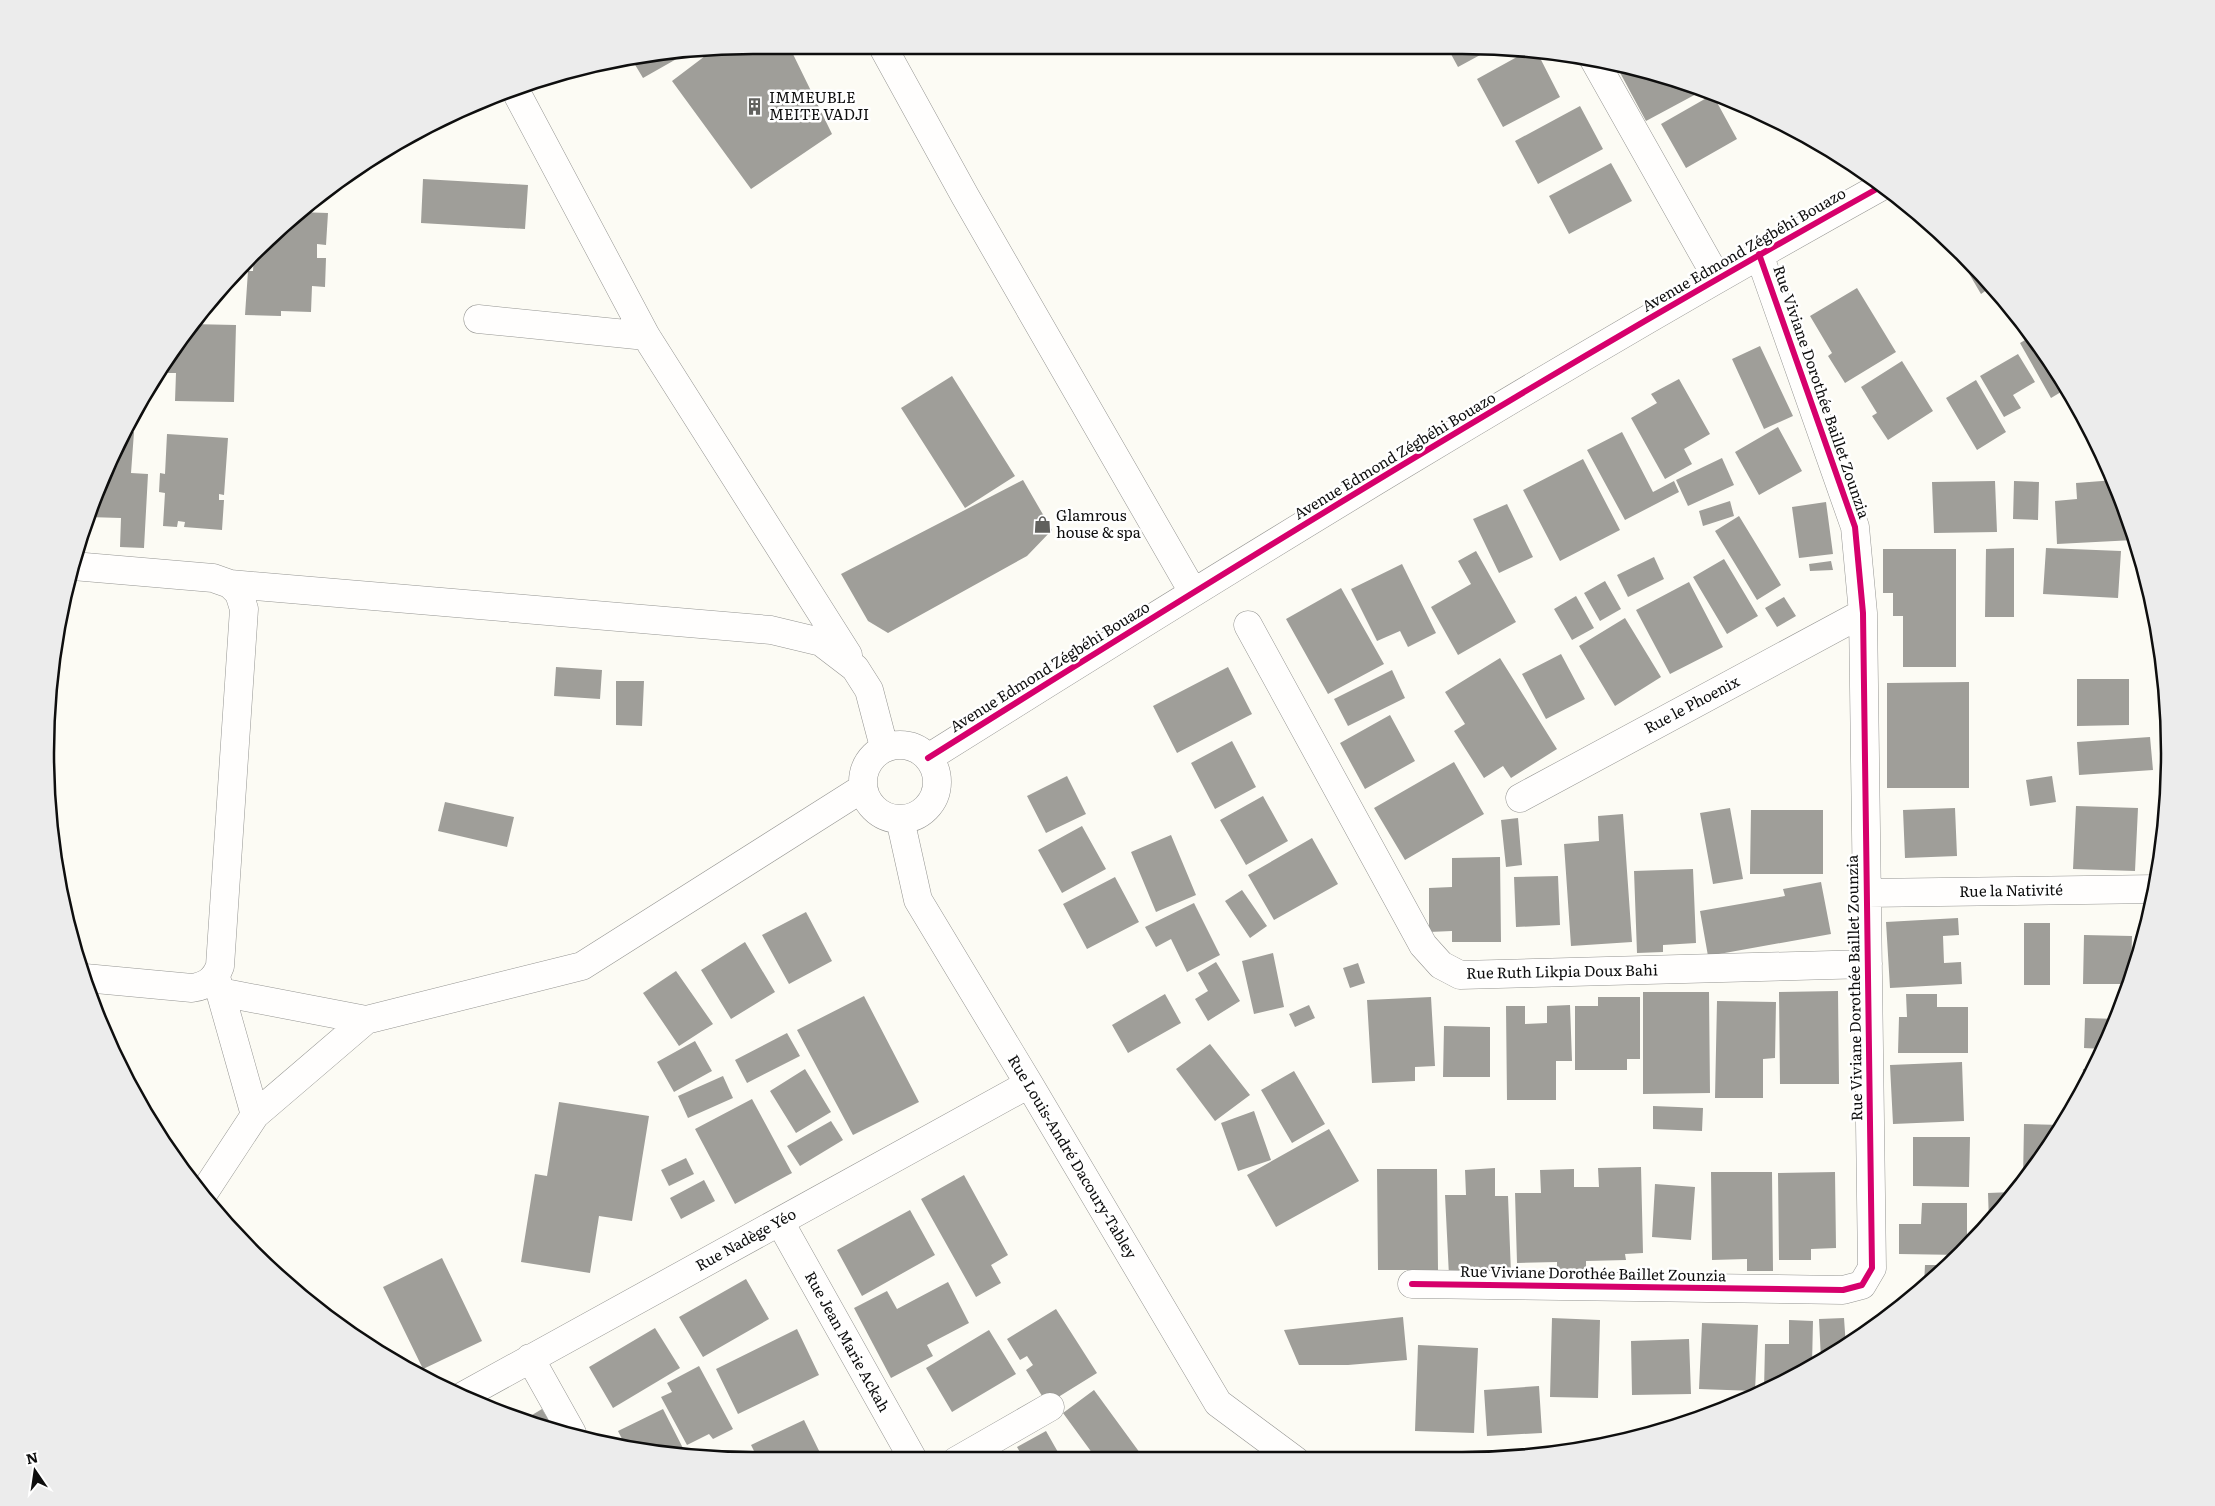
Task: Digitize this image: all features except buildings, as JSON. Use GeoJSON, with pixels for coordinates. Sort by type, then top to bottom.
{"type":"FeatureCollection","features":[{"type":"Feature","properties":{"kind":"street"},"geometry":{"type":"LineString","coordinates":[[887,54],[965,196],[1193,592]]}},
{"type":"Feature","properties":{"kind":"street"},"geometry":{"type":"LineString","coordinates":[[1598,67],[1717,278]]}},
{"type":"Feature","properties":{"kind":"street"},"geometry":{"type":"LineString","coordinates":[[518,95],[646,336],[869,690],[884,747]]}},
{"type":"Feature","properties":{"kind":"street","name":"Avenue Edmond Zégbéhi Bouazo"},"geometry":{"type":"LineString","coordinates":[[928,758],[1193,592],[1717,278],[1876,190]]}},
{"type":"Feature","properties":{"kind":"street","name":"Rue Viviane Dorothée Baillet Zounzia"},"geometry":{"type":"LineString","coordinates":[[1412,1284],[1843,1290],[1862,1285],[1872,1268],[1863,613],[1855,527],[1759,254]]}},
{"type":"Feature","properties":{"kind":"street"},"geometry":{"type":"LineString","coordinates":[[478,319],[646,336]]}},
{"type":"Feature","properties":{"kind":"street"},"geometry":{"type":"LineString","coordinates":[[80,567],[213,578],[230,584],[771,630],[821,642],[855,668]]}},
{"type":"Feature","properties":{"kind":"street"},"geometry":{"type":"LineString","coordinates":[[230,584],[239,594],[244,609],[218,984],[255,1115]]}},
{"type":"Feature","properties":{"kind":"street","name":"Rue le Phoenix"},"geometry":{"type":"LineString","coordinates":[[1520,798],[1863,613]]}},
{"type":"Feature","properties":{"kind":"street","name":"Rue Ruth Likpia Doux Bahi"},"geometry":{"type":"LineString","coordinates":[[1248,625],[1423,945],[1441,965],[1460,975],[1868,964]]}},
{"type":"Feature","properties":{"kind":"street"},"geometry":{"type":"LineString","coordinates":[[900,745],[916,749],[928,758],[935,770],[937,784],[933,797],[924,809],[913,816],[900,819],[877,812],[869,803],[862,788],[864,772],[871,757],[884,747],[900,745]]}},
{"type":"Feature","properties":{"kind":"street"},"geometry":{"type":"LineString","coordinates":[[206,1189],[255,1115],[366,1020],[582,966],[862,788]]}},
{"type":"Feature","properties":{"kind":"street","name":"Rue Louis-André Dacoury-Tabley"},"geometry":{"type":"LineString","coordinates":[[900,819],[918,900],[1218,1403],[1284,1452]]}},
{"type":"Feature","properties":{"kind":"street","name":"Rue la Nativité"},"geometry":{"type":"LineString","coordinates":[[1866,893],[2148,889]]}},
{"type":"Feature","properties":{"kind":"street"},"geometry":{"type":"LineString","coordinates":[[91,979],[192,988],[208,983],[218,984],[366,1020]]}},
{"type":"Feature","properties":{"kind":"street","name":"Rue Nadège Yéo"},"geometry":{"type":"LineString","coordinates":[[470,1392],[1029,1084]]}},
{"type":"Feature","properties":{"kind":"street","name":"Rue Jean Marie Ackah"},"geometry":{"type":"LineString","coordinates":[[780,1222],[909,1452]]}},
{"type":"Feature","properties":{"kind":"street"},"geometry":{"type":"LineString","coordinates":[[530,1358],[569,1427]]}},
{"type":"Feature","properties":{"kind":"street"},"geometry":{"type":"LineString","coordinates":[[972,1452],[1050,1407]]}},
{"type":"Feature","properties":{"kind":"cycle path"},"geometry":{"type":"LineString","coordinates":[[928,758],[1282,538],[1521,394],[1876,190]]}},
{"type":"Feature","properties":{"kind":"cycle path"},"geometry":{"type":"LineString","coordinates":[[1412,1284],[1843,1290],[1862,1285],[1872,1268],[1863,613],[1855,527],[1759,254]]}},
{"type":"Feature","properties":{"kind":"place","name":"IMMEUBLE MEITE VADJI"},"geometry":{"type":"Point","coordinates":[755,107]}},
{"type":"Feature","properties":{"kind":"place","name":"Glamrous house & spa"},"geometry":{"type":"Point","coordinates":[1042,525]}}]}
